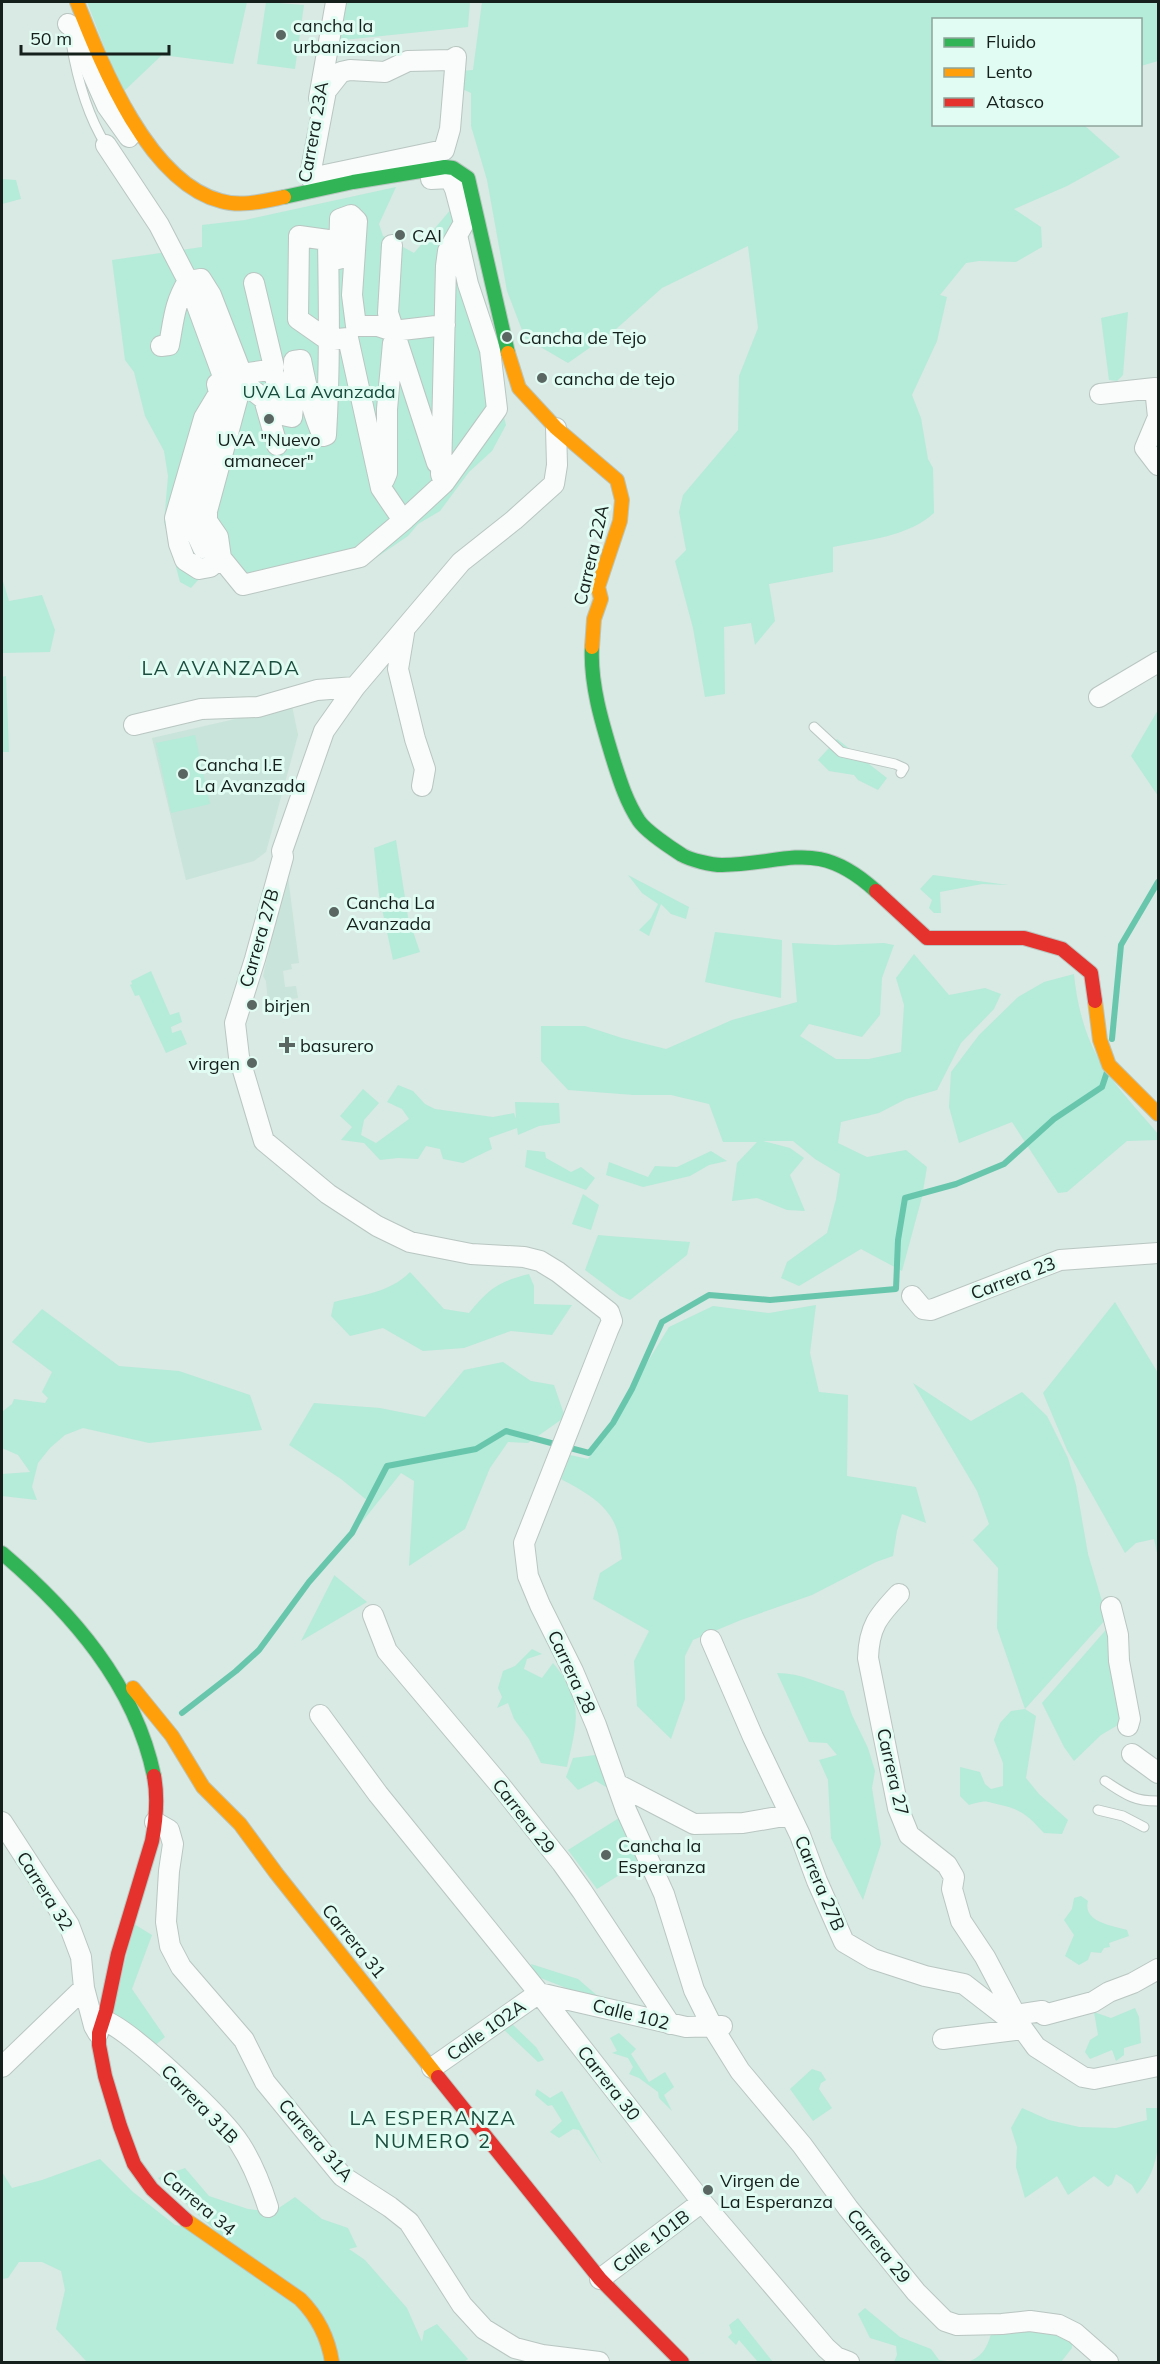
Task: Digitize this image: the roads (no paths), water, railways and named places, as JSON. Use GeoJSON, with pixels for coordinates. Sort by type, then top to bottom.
{"type":"FeatureCollection","features":[{"type":"Feature","properties":{"kind":"street"},"geometry":{"type":"LineString","coordinates":[[77,2],[102,65],[132,124],[161,159],[189,186],[220,201],[257,202],[317,185],[445,159],[456,57],[451,60],[408,61],[385,72],[350,70],[341,72],[326,91],[321,113],[311,170],[311,178],[317,185]]}},
{"type":"Feature","properties":{"kind":"street","name":"Carrera 23A"},"geometry":{"type":"LineString","coordinates":[[317,185],[336,2]]}},
{"type":"Feature","properties":{"kind":"street"},"geometry":{"type":"LineString","coordinates":[[67,18],[107,106],[123,130],[175,189],[199,205],[225,213],[252,214],[415,180],[450,178],[464,223],[448,251],[443,478]]}},
{"type":"Feature","properties":{"kind":"street"},"geometry":{"type":"LineString","coordinates":[[106,146],[159,225],[228,390],[222,420],[198,473],[189,520],[203,548]]}},
{"type":"Feature","properties":{"kind":"street","name":"Carrera 22A"},"geometry":{"type":"LineString","coordinates":[[445,159],[453,168],[468,178],[507,347],[519,388],[556,428],[617,480],[622,500],[620,521],[598,587],[601,599],[594,619],[591,666],[604,732],[623,793],[641,824],[684,856],[720,865],[796,856],[839,864],[866,882],[927,938],[1024,938],[1062,949],[1091,973],[1100,1040],[1109,1065],[1158,1114]]}},
{"type":"Feature","properties":{"kind":"street"},"geometry":{"type":"LineString","coordinates":[[405,519],[398,513],[381,488],[347,327],[340,317],[339,219],[351,215],[357,220],[352,295],[356,326],[378,326],[393,331],[445,325]]}},
{"type":"Feature","properties":{"kind":"street"},"geometry":{"type":"LineString","coordinates":[[242,376],[207,511],[207,521],[218,537],[221,558],[243,585],[360,557],[405,519],[443,478],[497,409],[490,350],[468,284],[457,235]]}},
{"type":"Feature","properties":{"kind":"street"},"geometry":{"type":"LineString","coordinates":[[254,283],[274,367],[272,368],[286,416],[292,417],[294,361],[301,360],[316,421],[323,436],[327,435],[328,340],[328,240],[299,236],[298,319],[328,340],[348,338]]}},
{"type":"Feature","properties":{"kind":"street"},"geometry":{"type":"LineString","coordinates":[[392,245],[388,313],[443,478]]}},
{"type":"Feature","properties":{"kind":"street"},"geometry":{"type":"LineString","coordinates":[[161,346],[169,345],[175,305],[185,286],[201,279],[212,295],[246,385],[264,399],[277,445]]}},
{"type":"Feature","properties":{"kind":"street"},"geometry":{"type":"LineString","coordinates":[[185,286],[219,393],[204,418],[192,452],[175,518],[185,560],[199,569],[210,567],[221,558]]}},
{"type":"Feature","properties":{"kind":"street"},"geometry":{"type":"LineString","coordinates":[[381,488],[387,473],[387,409],[392,372],[393,331]]}},
{"type":"Feature","properties":{"kind":"street"},"geometry":{"type":"LineString","coordinates":[[242,376],[272,368]]}},
{"type":"Feature","properties":{"kind":"street"},"geometry":{"type":"LineString","coordinates":[[1100,394],[1155,388],[1158,417],[1145,448],[1158,465]]}},
{"type":"Feature","properties":{"kind":"street","name":"Carrera 27B"},"geometry":{"type":"LineString","coordinates":[[556,428],[557,465],[554,484],[514,520],[461,562],[355,687],[324,731],[282,851],[283,857],[255,959],[234,1023],[239,1057],[264,1141],[328,1194],[377,1226],[410,1242],[471,1254],[524,1257],[540,1261],[558,1272],[609,1312],[611,1317]]}},
{"type":"Feature","properties":{"kind":"street"},"geometry":{"type":"LineString","coordinates":[[406,628],[398,669],[415,739],[425,769],[422,786]]}},
{"type":"Feature","properties":{"kind":"street"},"geometry":{"type":"LineString","coordinates":[[1099,697],[1158,662]]}},
{"type":"Feature","properties":{"kind":"street"},"geometry":{"type":"LineString","coordinates":[[134,725],[201,709],[258,707],[317,690],[355,687]]}},
{"type":"Feature","properties":{"kind":"street","name":"Carrera 23"},"geometry":{"type":"LineString","coordinates":[[912,1296],[923,1310],[931,1310],[1060,1260],[1158,1253]]}},
{"type":"Feature","properties":{"kind":"street","name":"Carrera 28"},"geometry":{"type":"LineString","coordinates":[[611,1317],[608,1330],[524,1544],[528,1576],[573,1671],[617,1784],[664,1894],[694,1990],[717,2026]]}},
{"type":"Feature","properties":{"kind":"street"},"geometry":{"type":"LineString","coordinates":[[2,1553],[45,1592],[101,1656],[144,1732],[152,1758],[155,1783],[155,1822],[142,1879],[120,1947],[101,2027]]}},
{"type":"Feature","properties":{"kind":"street","name":"Carrera 27"},"geometry":{"type":"LineString","coordinates":[[899,1594],[883,1610],[868,1636],[868,1658],[898,1809],[909,1835],[947,1864],[954,1877],[952,1889],[961,1921],[985,1957],[1019,2022]]}},
{"type":"Feature","properties":{"kind":"street"},"geometry":{"type":"LineString","coordinates":[[1111,1607],[1118,1635],[1119,1661],[1130,1719],[1128,1726]]}},
{"type":"Feature","properties":{"kind":"street","name":"Carrera 29"},"geometry":{"type":"LineString","coordinates":[[373,1615],[387,1651],[500,1785],[562,1863],[670,2024]]}},
{"type":"Feature","properties":{"kind":"street","name":"Carrera 27B"},"geometry":{"type":"LineString","coordinates":[[711,1640],[844,1942],[873,1959],[925,1976],[964,1984],[1019,2022]]}},
{"type":"Feature","properties":{"kind":"street","name":"Carrera 31"},"geometry":{"type":"LineString","coordinates":[[122,1693],[134,1688],[172,1736],[203,1787],[240,1824],[276,1873],[600,2279],[682,2362]]}},
{"type":"Feature","properties":{"kind":"street","name":"Carrera 30"},"geometry":{"type":"LineString","coordinates":[[320,1715],[378,1794],[539,1992],[702,2202],[826,2348],[836,2357],[849,2362]]}},
{"type":"Feature","properties":{"kind":"street"},"geometry":{"type":"LineString","coordinates":[[1132,1754],[1158,1773]]}},
{"type":"Feature","properties":{"kind":"street"},"geometry":{"type":"LineString","coordinates":[[617,1784],[694,1824],[743,1823],[790,1815]]}},
{"type":"Feature","properties":{"kind":"street","name":"Carrera 32"},"geometry":{"type":"LineString","coordinates":[[2,1822],[69,1925],[81,1957],[84,1988],[94,2026],[101,2027]]}},
{"type":"Feature","properties":{"kind":"street","name":"Carrera 31A"},"geometry":{"type":"LineString","coordinates":[[155,1822],[169,1830],[173,1844],[166,1922],[170,1946],[175,1957],[244,2040],[265,2082],[334,2166],[352,2184],[390,2207],[409,2222],[462,2305],[484,2329],[515,2348],[542,2355],[599,2362]]}},
{"type":"Feature","properties":{"kind":"street"},"geometry":{"type":"LineString","coordinates":[[943,2039],[1019,2022],[1042,2011],[1044,2015],[1093,2002],[1158,1969]]}},
{"type":"Feature","properties":{"kind":"street"},"geometry":{"type":"LineString","coordinates":[[2,2067],[84,1988]]}},
{"type":"Feature","properties":{"kind":"street","name":"Calle 102"},"geometry":{"type":"LineString","coordinates":[[539,1992],[670,2024],[686,2027],[717,2026]]}},
{"type":"Feature","properties":{"kind":"street","name":"Calle 102A"},"geometry":{"type":"LineString","coordinates":[[432,2068],[539,1992]]}},
{"type":"Feature","properties":{"kind":"street"},"geometry":{"type":"LineString","coordinates":[[1019,2022],[1036,2047],[1083,2077],[1094,2079],[1158,2066]]}},
{"type":"Feature","properties":{"kind":"street","name":"Carrera 31B"},"geometry":{"type":"LineString","coordinates":[[101,2027],[112,2024],[132,2038],[202,2102],[239,2142],[259,2179],[268,2207]]}},
{"type":"Feature","properties":{"kind":"street","name":"Carrera 29"},"geometry":{"type":"LineString","coordinates":[[717,2026],[740,2070],[802,2145],[848,2208],[916,2292],[945,2321],[957,2325],[1030,2321],[1059,2325],[1075,2333],[1108,2362]]}},
{"type":"Feature","properties":{"kind":"street","name":"Carrera 34"},"geometry":{"type":"LineString","coordinates":[[101,2027],[106,2076],[125,2146],[151,2189],[204,2235],[301,2300],[326,2334],[332,2362]]}},
{"type":"Feature","properties":{"kind":"street","name":"Calle 101B"},"geometry":{"type":"LineString","coordinates":[[600,2279],[702,2202]]}},
{"type":"Feature","properties":{"kind":"lane"},"geometry":{"type":"LineString","coordinates":[[67,18],[75,65],[93,124],[106,146]]}},
{"type":"Feature","properties":{"kind":"lane"},"geometry":{"type":"LineString","coordinates":[[814,727],[841,752],[895,764],[904,768],[901,773]]}},
{"type":"Feature","properties":{"kind":"lane"},"geometry":{"type":"LineString","coordinates":[[1105,1780],[1131,1798],[1157,1801]]}},
{"type":"Feature","properties":{"kind":"lane"},"geometry":{"type":"LineString","coordinates":[[1098,1810],[1123,1816],[1144,1827]]}},
{"type":"Feature","properties":{"kind":"waterway"},"geometry":{"type":"LineString","coordinates":[[1112,1039],[1121,945],[1158,882]]}},
{"type":"Feature","properties":{"kind":"waterway"},"geometry":{"type":"LineString","coordinates":[[182,1713],[259,1650],[309,1582],[352,1533],[387,1466],[476,1449],[506,1431],[589,1453],[613,1423],[632,1389],[662,1322],[709,1295],[770,1300],[896,1289],[898,1240],[905,1198],[956,1184],[1004,1164],[1054,1119],[1102,1087],[1107,1072]]}},
{"type":"Feature","properties":{"kind":"place","name":"cancha la urbanizacion"},"geometry":{"type":"Point","coordinates":[281,35]}},
{"type":"Feature","properties":{"kind":"place","name":"CAI"},"geometry":{"type":"Point","coordinates":[400,235]}},
{"type":"Feature","properties":{"kind":"place","name":"Cancha de Tejo"},"geometry":{"type":"Point","coordinates":[507,337]}},
{"type":"Feature","properties":{"kind":"place","name":"cancha de tejo"},"geometry":{"type":"Point","coordinates":[542,378]}},
{"type":"Feature","properties":{"kind":"place","name":"UVA \"Nuevo amanecer\""},"geometry":{"type":"Point","coordinates":[269,419]}},
{"type":"Feature","properties":{"kind":"place","name":"Cancha I.E La Avanzada"},"geometry":{"type":"Point","coordinates":[183,774]}},
{"type":"Feature","properties":{"kind":"place","name":"Cancha La Avanzada"},"geometry":{"type":"Point","coordinates":[334,912]}},
{"type":"Feature","properties":{"kind":"place","name":"birjen"},"geometry":{"type":"Point","coordinates":[252,1005]}},
{"type":"Feature","properties":{"kind":"place","name":"basurero"},"geometry":{"type":"Point","coordinates":[287,1045]}},
{"type":"Feature","properties":{"kind":"place","name":"virgen"},"geometry":{"type":"Point","coordinates":[252,1063]}},
{"type":"Feature","properties":{"kind":"place","name":"Cancha la Esperanza"},"geometry":{"type":"Point","coordinates":[606,1855]}},
{"type":"Feature","properties":{"kind":"place","name":"Virgen de La Esperanza"},"geometry":{"type":"Point","coordinates":[708,2190]}},
{"type":"Feature","properties":{"kind":"district","name":"LA AVANZADA"},"geometry":{"type":"Point","coordinates":[221,667]}},
{"type":"Feature","properties":{"kind":"district","name":"LA ESPERANZA NUMERO 2"},"geometry":{"type":"Point","coordinates":[433,2128]}},
{"type":"Feature","properties":{"kind":"park label","name":"UVA La Avanzada"},"geometry":{"type":"Point","coordinates":[319,391]}}]}
